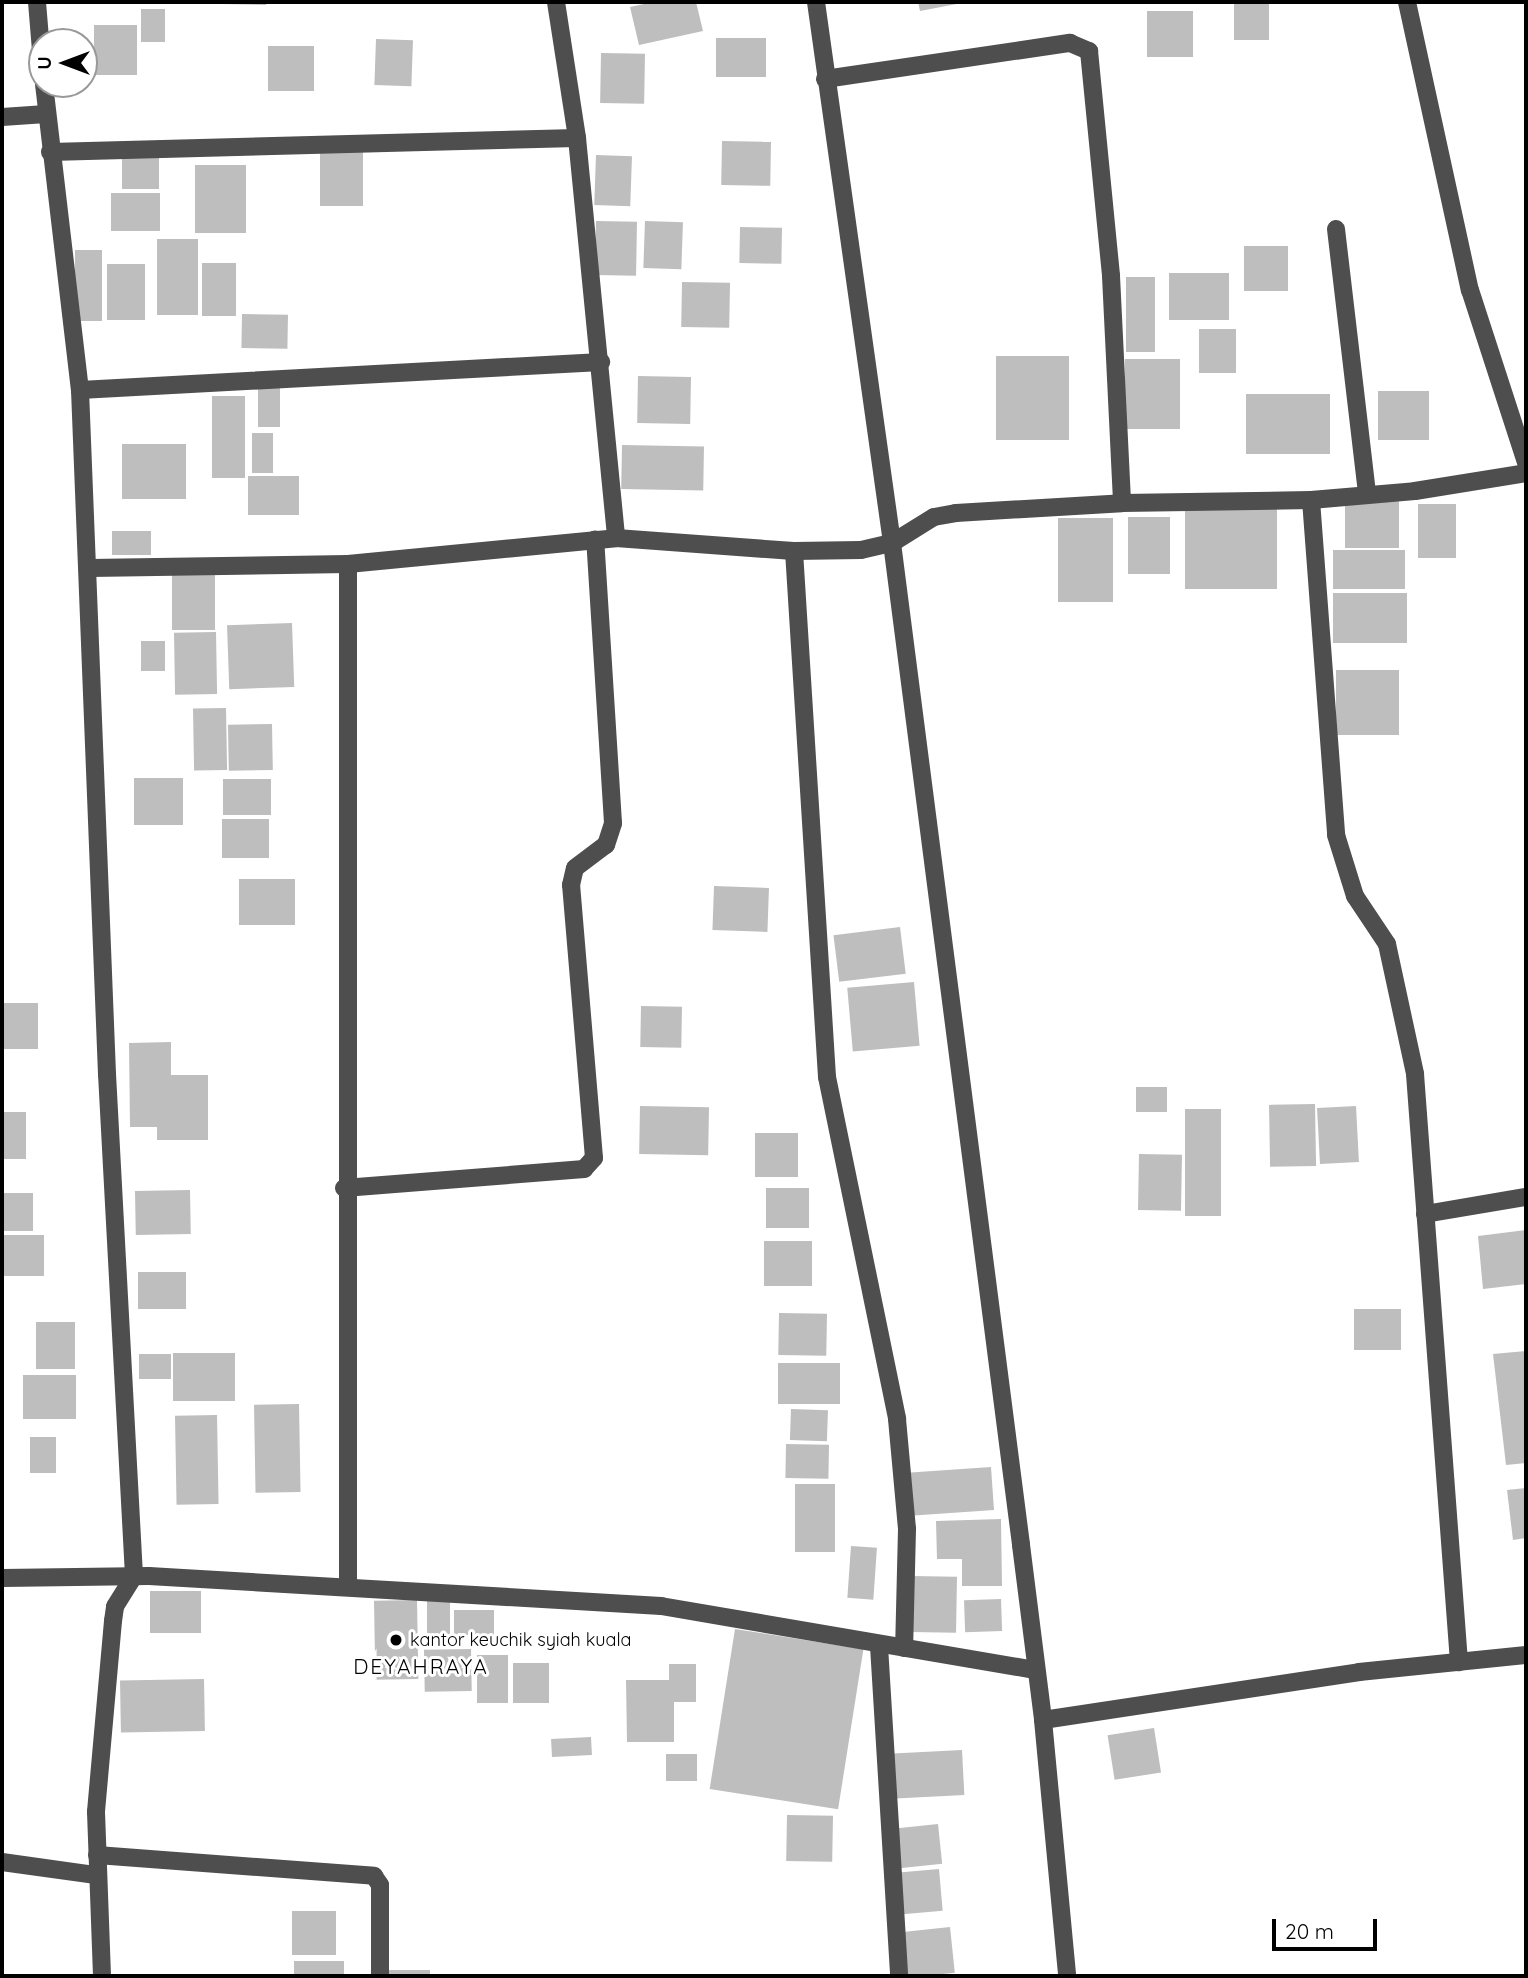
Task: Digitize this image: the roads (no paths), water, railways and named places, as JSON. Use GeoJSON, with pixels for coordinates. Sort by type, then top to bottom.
{"type":"FeatureCollection","features":[{"type":"Feature","properties":{"kind":"street"},"geometry":{"type":"LineString","coordinates":[[37,2],[39,28]]}},
{"type":"Feature","properties":{"kind":"street"},"geometry":{"type":"LineString","coordinates":[[556,2],[577,138],[601,362],[616,538]]}},
{"type":"Feature","properties":{"kind":"street"},"geometry":{"type":"LineString","coordinates":[[816,2],[892,543],[1043,1720],[1067,1976]]}},
{"type":"Feature","properties":{"kind":"street"},"geometry":{"type":"LineString","coordinates":[[1407,2],[1470,290],[1526,462]]}},
{"type":"Feature","properties":{"kind":"street"},"geometry":{"type":"LineString","coordinates":[[825,79],[1070,43],[1089,51],[1111,276],[1122,503]]}},
{"type":"Feature","properties":{"kind":"street"},"geometry":{"type":"LineString","coordinates":[[45,98],[80,390],[90,568],[107,1074],[134,1576],[115,1607],[96,1812],[96,1875],[102,1976]]}},
{"type":"Feature","properties":{"kind":"street"},"geometry":{"type":"LineString","coordinates":[[2,117],[46,114]]}},
{"type":"Feature","properties":{"kind":"street"},"geometry":{"type":"LineString","coordinates":[[50,152],[577,138]]}},
{"type":"Feature","properties":{"kind":"street"},"geometry":{"type":"LineString","coordinates":[[1336,229],[1367,493]]}},
{"type":"Feature","properties":{"kind":"street"},"geometry":{"type":"LineString","coordinates":[[80,390],[601,362]]}},
{"type":"Feature","properties":{"kind":"street"},"geometry":{"type":"LineString","coordinates":[[90,568],[348,564],[616,538],[794,551],[861,550],[892,543],[934,517],[956,513],[1122,503],[1311,500],[1367,493],[1415,491],[1526,473]]}},
{"type":"Feature","properties":{"kind":"street"},"geometry":{"type":"LineString","coordinates":[[1311,500],[1336,835],[1345,874],[1387,944],[1415,1074],[1459,1662]]}},
{"type":"Feature","properties":{"kind":"street"},"geometry":{"type":"LineString","coordinates":[[344,1188],[584,1169],[594,1158],[571,885],[575,868],[606,845],[613,823],[595,540]]}},
{"type":"Feature","properties":{"kind":"street"},"geometry":{"type":"LineString","coordinates":[[794,551],[827,1077],[897,1419],[907,1529],[904,1648]]}},
{"type":"Feature","properties":{"kind":"street"},"geometry":{"type":"LineString","coordinates":[[348,564],[344,1188],[348,1587]]}},
{"type":"Feature","properties":{"kind":"street"},"geometry":{"type":"LineString","coordinates":[[1425,1214],[1526,1197]]}},
{"type":"Feature","properties":{"kind":"street"},"geometry":{"type":"LineString","coordinates":[[2,1578],[134,1576],[661,1606],[879,1646],[1036,1670]]}},
{"type":"Feature","properties":{"kind":"street"},"geometry":{"type":"LineString","coordinates":[[879,1646],[899,1976]]}},
{"type":"Feature","properties":{"kind":"street"},"geometry":{"type":"LineString","coordinates":[[1043,1720],[1359,1672],[1526,1655]]}},
{"type":"Feature","properties":{"kind":"street"},"geometry":{"type":"LineString","coordinates":[[97,1855],[374,1876],[380,1885],[380,1976]]}},
{"type":"Feature","properties":{"kind":"street"},"geometry":{"type":"LineString","coordinates":[[2,1861],[96,1875]]}},
{"type":"Feature","properties":{"kind":"place","name":"kantor keuchik syiah kuala"},"geometry":{"type":"Point","coordinates":[396,1640]}},
{"type":"Feature","properties":{"kind":"district","name":"DEYAHRAYA"},"geometry":{"type":"Point","coordinates":[421,1666]}}]}
